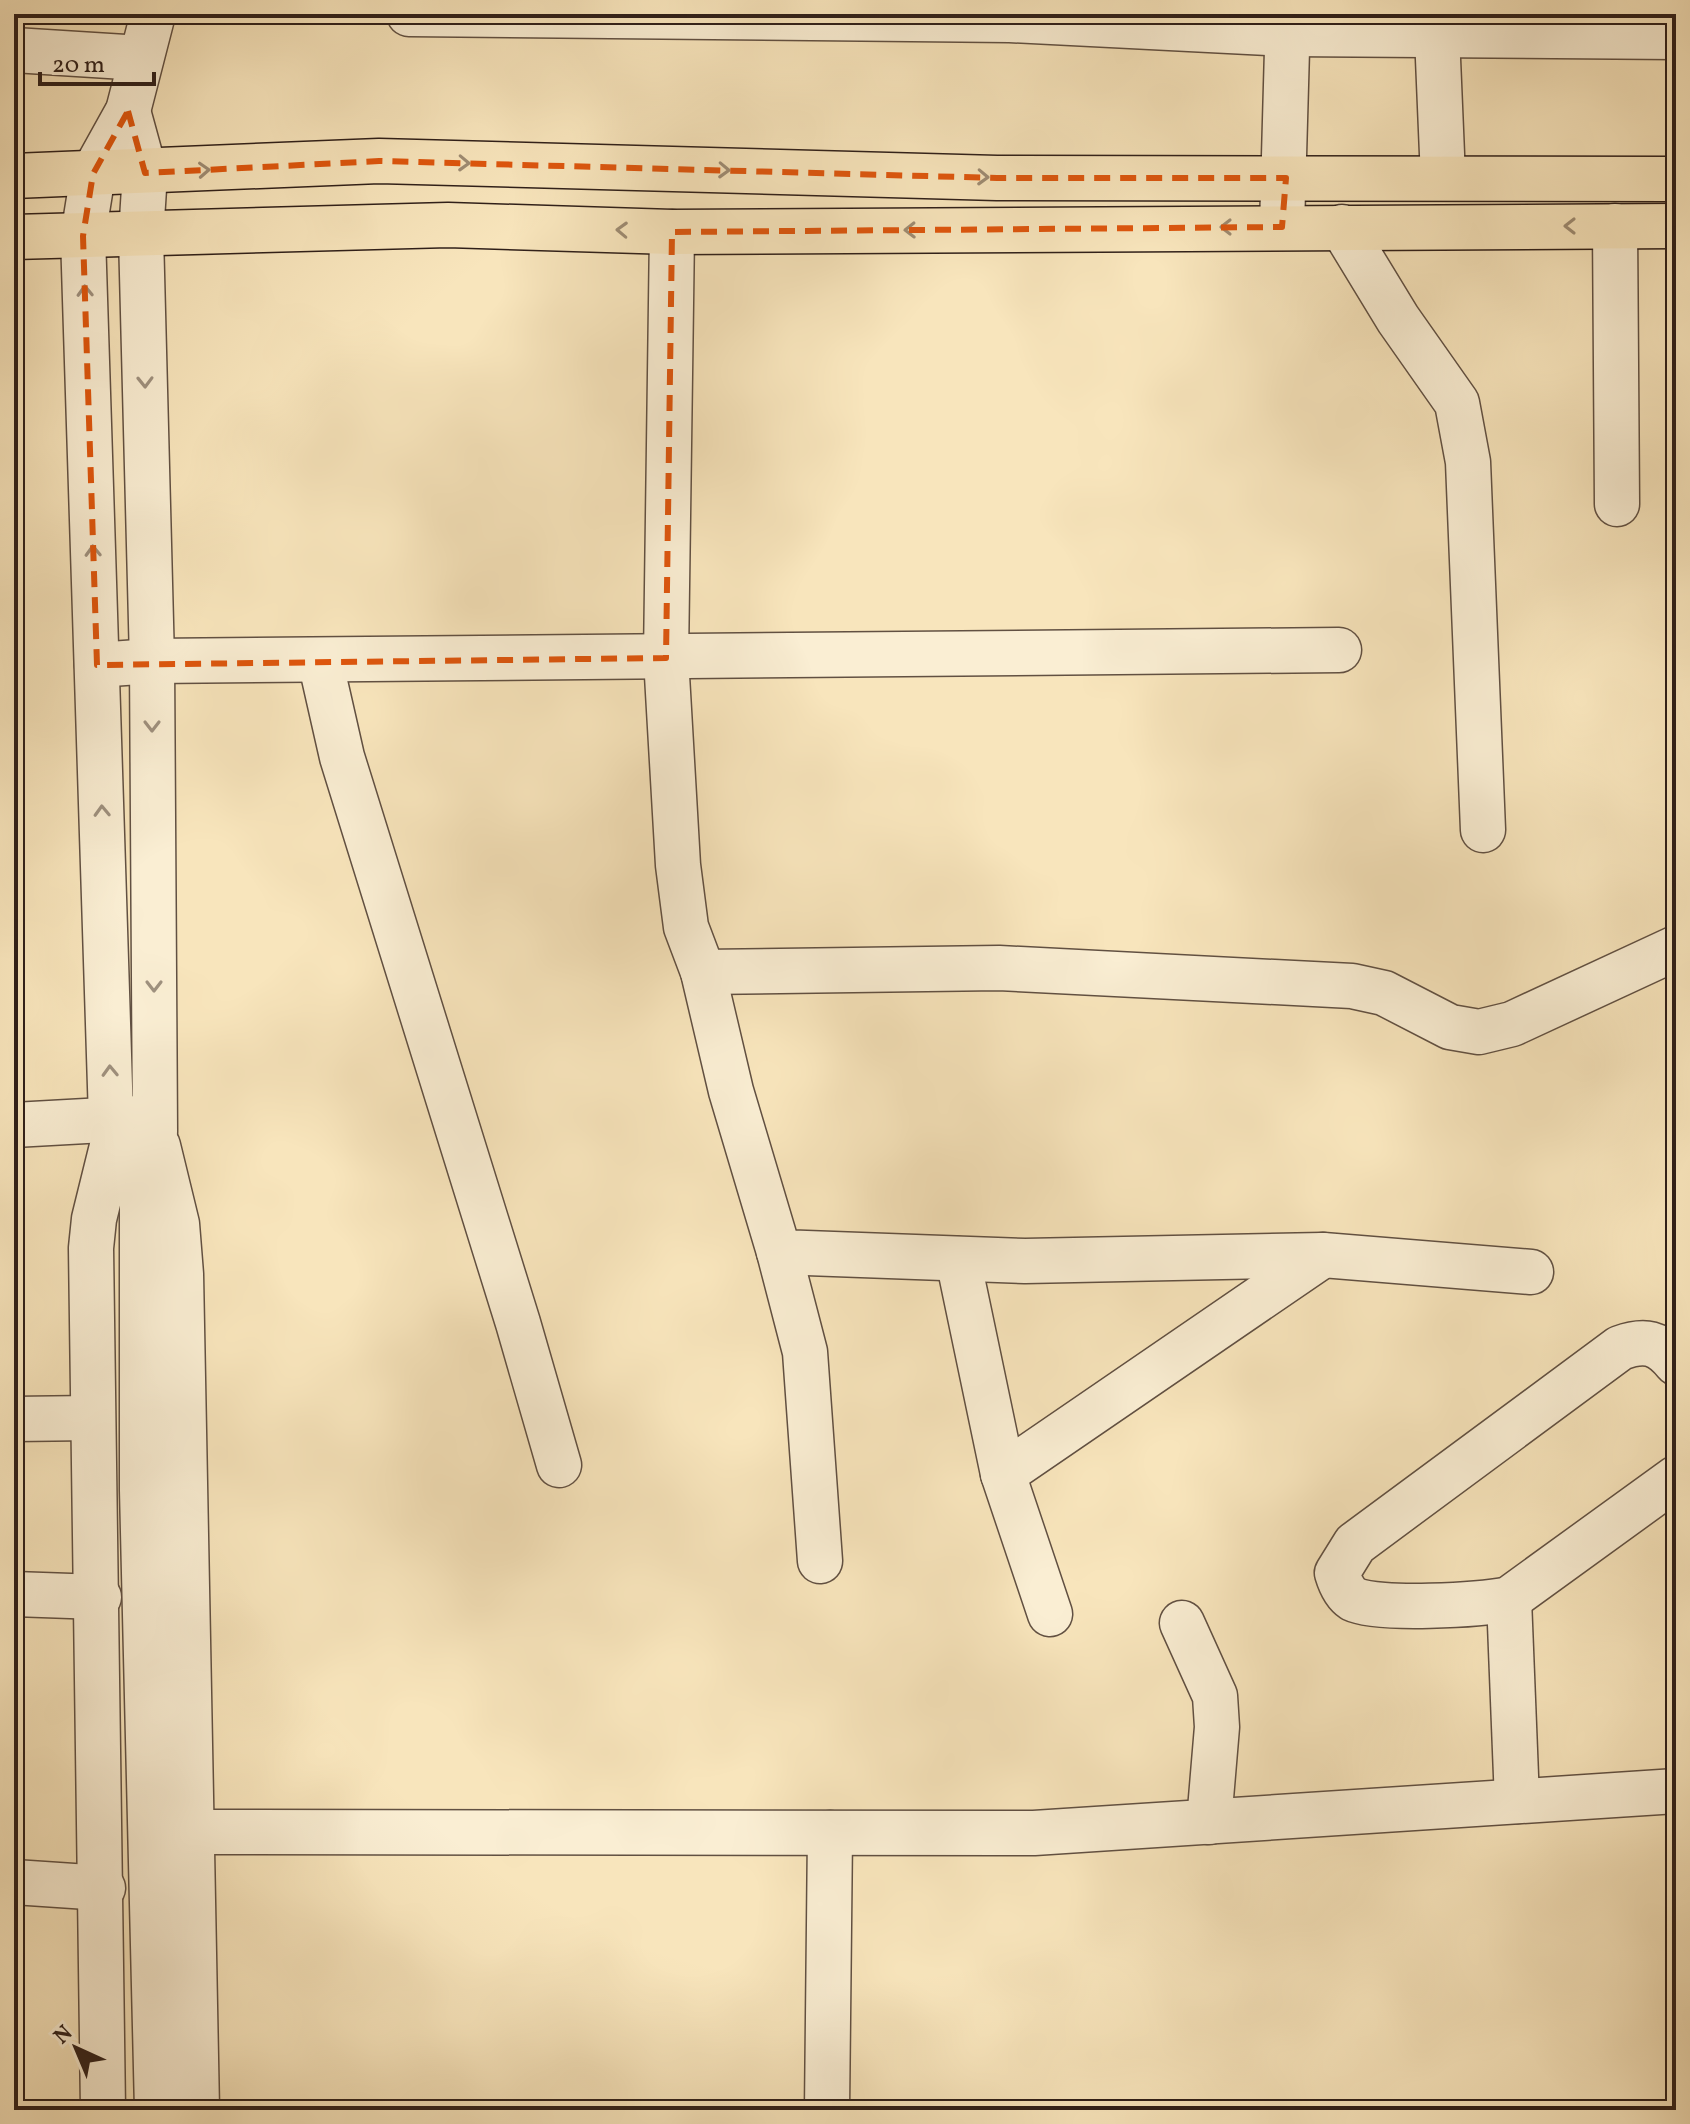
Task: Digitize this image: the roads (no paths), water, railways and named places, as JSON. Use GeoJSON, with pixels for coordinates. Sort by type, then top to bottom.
{"type":"FeatureCollection","features":[{"type":"Feature","properties":{"kind":"main road"},"geometry":{"type":"LineString","coordinates":[[14,176],[379,161],[997,178],[1676,179]]}},
{"type":"Feature","properties":{"kind":"main road"},"geometry":{"type":"LineString","coordinates":[[14,237],[448,225],[672,232],[1676,226]]}},
{"type":"Feature","properties":{"kind":"street"},"geometry":{"type":"LineString","coordinates":[[153,14],[128,111],[93,174],[83,236],[97,665],[142,1199],[142,1490],[157,2110]]}},
{"type":"Feature","properties":{"kind":"street"},"geometry":{"type":"LineString","coordinates":[[409,14],[1010,17],[1288,24],[1437,35],[1676,37]]}},
{"type":"Feature","properties":{"kind":"street"},"geometry":{"type":"LineString","coordinates":[[1282,227],[1286,178],[1288,24]]}},
{"type":"Feature","properties":{"kind":"street"},"geometry":{"type":"LineString","coordinates":[[1437,35],[1443,178]]}},
{"type":"Feature","properties":{"kind":"street"},"geometry":{"type":"LineString","coordinates":[[14,50],[141,58]]}},
{"type":"Feature","properties":{"kind":"street"},"geometry":{"type":"LineString","coordinates":[[103,2110],[99,1597],[92,1418],[91,1248],[94,1219],[134,1127],[152,661],[141,235],[145,173],[128,111]]}},
{"type":"Feature","properties":{"kind":"street"},"geometry":{"type":"LineString","coordinates":[[1615,226],[1617,504]]}},
{"type":"Feature","properties":{"kind":"street"},"geometry":{"type":"LineString","coordinates":[[1342,227],[1398,319],[1457,403],[1468,462],[1483,830]]}},
{"type":"Feature","properties":{"kind":"street"},"geometry":{"type":"LineString","coordinates":[[672,232],[666,658],[678,865],[686,927],[703,972],[731,1091],[805,1352],[820,1561]]}},
{"type":"Feature","properties":{"kind":"street"},"geometry":{"type":"LineString","coordinates":[[97,665],[152,661],[1339,650]]}},
{"type":"Feature","properties":{"kind":"street"},"geometry":{"type":"LineString","coordinates":[[320,660],[342,757],[518,1323],[559,1465]]}},
{"type":"Feature","properties":{"kind":"street"},"geometry":{"type":"LineString","coordinates":[[703,972],[999,968],[1352,986],[1384,993],[1450,1027],[1479,1032],[1512,1024],[1676,948]]}},
{"type":"Feature","properties":{"kind":"street"},"geometry":{"type":"LineString","coordinates":[[14,1125],[134,1127]]}},
{"type":"Feature","properties":{"kind":"street"},"geometry":{"type":"LineString","coordinates":[[134,1127],[174,1212],[181,1274],[197,2110]]}},
{"type":"Feature","properties":{"kind":"street"},"geometry":{"type":"LineString","coordinates":[[779,1252],[1025,1261],[1323,1255],[1531,1272]]}},
{"type":"Feature","properties":{"kind":"street"},"geometry":{"type":"LineString","coordinates":[[1003,1474],[1323,1255]]}},
{"type":"Feature","properties":{"kind":"street"},"geometry":{"type":"LineString","coordinates":[[958,1259],[1003,1474],[1050,1614]]}},
{"type":"Feature","properties":{"kind":"street"},"geometry":{"type":"LineString","coordinates":[[1676,1363],[1652,1342],[1620,1348],[1355,1544],[1337,1573],[1343,1589],[1354,1599],[1374,1603],[1479,1605],[1509,1599],[1676,1478]]}},
{"type":"Feature","properties":{"kind":"street"},"geometry":{"type":"LineString","coordinates":[[14,1419],[92,1418]]}},
{"type":"Feature","properties":{"kind":"street"},"geometry":{"type":"LineString","coordinates":[[14,1594],[99,1597]]}},
{"type":"Feature","properties":{"kind":"street"},"geometry":{"type":"LineString","coordinates":[[1509,1599],[1517,1801]]}},
{"type":"Feature","properties":{"kind":"street"},"geometry":{"type":"LineString","coordinates":[[1182,1623],[1215,1696],[1217,1727],[1209,1822]]}},
{"type":"Feature","properties":{"kind":"street"},"geometry":{"type":"LineString","coordinates":[[194,1832],[1034,1833],[1676,1791]]}},
{"type":"Feature","properties":{"kind":"street"},"geometry":{"type":"LineString","coordinates":[[827,2110],[830,1833]]}},
{"type":"Feature","properties":{"kind":"street"},"geometry":{"type":"LineString","coordinates":[[14,1882],[103,1888]]}}]}
